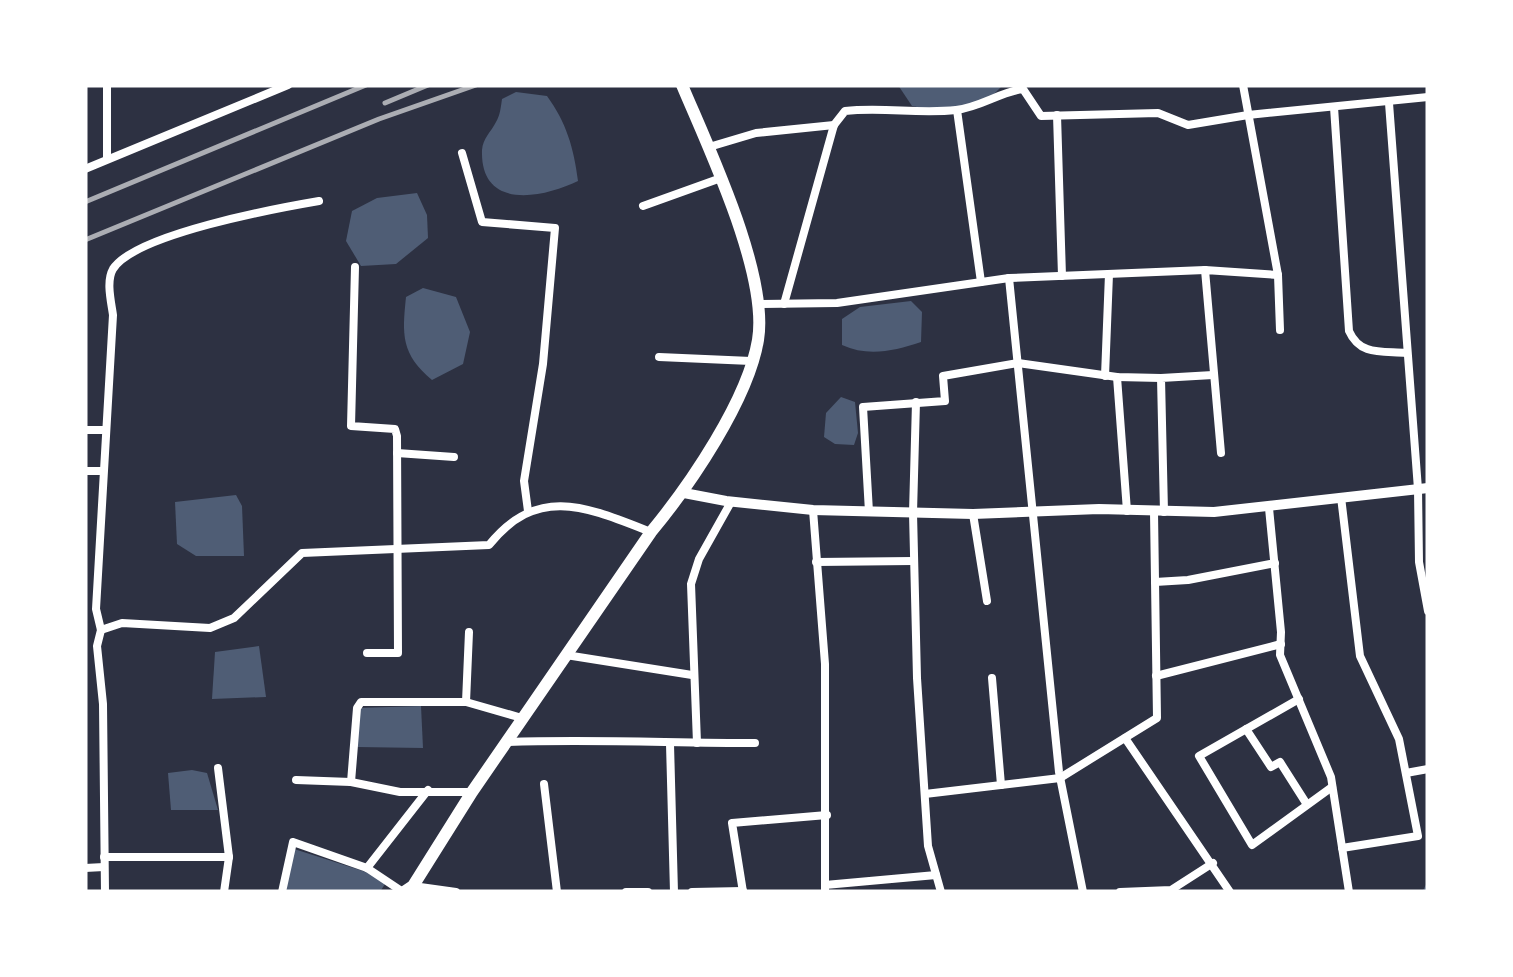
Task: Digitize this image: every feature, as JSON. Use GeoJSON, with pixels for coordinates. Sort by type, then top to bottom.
{"type":"FeatureCollection","features":[{"type":"Feature","properties":{"kind":"main road"},"geometry":{"type":"LineString","coordinates":[[407,890],[651,532],[684,493],[746,381],[758,338],[757,304],[741,237],[721,178],[682,85]]}},
{"type":"Feature","properties":{"kind":"street"},"geometry":{"type":"LineString","coordinates":[[107,85],[107,159]]}},
{"type":"Feature","properties":{"kind":"street"},"geometry":{"type":"LineString","coordinates":[[85,168],[288,85]]}},
{"type":"Feature","properties":{"kind":"street"},"geometry":{"type":"LineString","coordinates":[[1242,85],[1278,275],[1280,330]]}},
{"type":"Feature","properties":{"kind":"street"},"geometry":{"type":"LineString","coordinates":[[784,304],[834,125],[845,111],[956,110],[1023,89],[1041,116],[1158,113],[1188,125],[1248,115],[1428,98]]}},
{"type":"Feature","properties":{"kind":"street"},"geometry":{"type":"LineString","coordinates":[[1389,102],[1406,353],[1423,488],[1428,611]]}},
{"type":"Feature","properties":{"kind":"street"},"geometry":{"type":"LineString","coordinates":[[1334,108],[1349,331],[1363,350],[1406,353]]}},
{"type":"Feature","properties":{"kind":"street"},"geometry":{"type":"LineString","coordinates":[[956,110],[981,282]]}},
{"type":"Feature","properties":{"kind":"street"},"geometry":{"type":"LineString","coordinates":[[1056,115],[1062,276]]}},
{"type":"Feature","properties":{"kind":"street"},"geometry":{"type":"LineString","coordinates":[[709,147],[756,134],[834,125]]}},
{"type":"Feature","properties":{"kind":"street"},"geometry":{"type":"LineString","coordinates":[[462,153],[482,222],[554,228],[543,364],[524,481],[528,511]]}},
{"type":"Feature","properties":{"kind":"street"},"geometry":{"type":"LineString","coordinates":[[643,206],[721,178]]}},
{"type":"Feature","properties":{"kind":"street"},"geometry":{"type":"LineString","coordinates":[[105,892],[102,704],[96,646],[101,630],[96,609],[111,272],[147,246],[197,228],[245,213],[319,200]]}},
{"type":"Feature","properties":{"kind":"street"},"geometry":{"type":"LineString","coordinates":[[354,267],[351,426],[395,430],[397,453],[398,653],[367,653]]}},
{"type":"Feature","properties":{"kind":"street"},"geometry":{"type":"LineString","coordinates":[[757,304],[837,303],[1009,278],[1205,270],[1278,275]]}},
{"type":"Feature","properties":{"kind":"street"},"geometry":{"type":"LineString","coordinates":[[1205,270],[1221,453]]}},
{"type":"Feature","properties":{"kind":"street"},"geometry":{"type":"LineString","coordinates":[[1105,376],[1109,274]]}},
{"type":"Feature","properties":{"kind":"street"},"geometry":{"type":"LineString","coordinates":[[1009,278],[1060,778],[1083,892]]}},
{"type":"Feature","properties":{"kind":"street"},"geometry":{"type":"LineString","coordinates":[[659,357],[751,360]]}},
{"type":"Feature","properties":{"kind":"street"},"geometry":{"type":"LineString","coordinates":[[869,512],[863,407],[944,400],[943,376],[1018,363],[1117,377],[1214,375]]}},
{"type":"Feature","properties":{"kind":"street"},"geometry":{"type":"LineString","coordinates":[[1117,377],[1126,510]]}},
{"type":"Feature","properties":{"kind":"street"},"geometry":{"type":"LineString","coordinates":[[925,794],[1060,778],[1157,718],[1155,582],[1162,378]]}},
{"type":"Feature","properties":{"kind":"street"},"geometry":{"type":"LineString","coordinates":[[916,402],[913,562],[928,846],[941,892]]}},
{"type":"Feature","properties":{"kind":"street"},"geometry":{"type":"LineString","coordinates":[[85,430],[105,430]]}},
{"type":"Feature","properties":{"kind":"street"},"geometry":{"type":"LineString","coordinates":[[397,453],[454,457]]}},
{"type":"Feature","properties":{"kind":"street"},"geometry":{"type":"LineString","coordinates":[[85,472],[103,470]]}},
{"type":"Feature","properties":{"kind":"street"},"geometry":{"type":"LineString","coordinates":[[684,493],[813,510],[973,514],[1269,508],[1423,488]]}},
{"type":"Feature","properties":{"kind":"street"},"geometry":{"type":"LineString","coordinates":[[1342,497],[1360,656],[1399,740],[1418,836],[1342,848]]}},
{"type":"Feature","properties":{"kind":"street"},"geometry":{"type":"LineString","coordinates":[[697,743],[691,584],[699,559],[731,502]]}},
{"type":"Feature","properties":{"kind":"street"},"geometry":{"type":"LineString","coordinates":[[101,630],[122,623],[210,628],[234,618],[302,553],[488,545],[518,514],[541,506],[584,510],[651,532]]}},
{"type":"Feature","properties":{"kind":"street"},"geometry":{"type":"LineString","coordinates":[[1269,508],[1280,655],[1332,787],[1350,892]]}},
{"type":"Feature","properties":{"kind":"street"},"geometry":{"type":"LineString","coordinates":[[813,510],[825,664],[825,889],[936,876]]}},
{"type":"Feature","properties":{"kind":"street"},"geometry":{"type":"LineString","coordinates":[[973,514],[988,601]]}},
{"type":"Feature","properties":{"kind":"street"},"geometry":{"type":"LineString","coordinates":[[816,562],[913,562]]}},
{"type":"Feature","properties":{"kind":"street"},"geometry":{"type":"LineString","coordinates":[[1155,582],[1274,563]]}},
{"type":"Feature","properties":{"kind":"street"},"geometry":{"type":"LineString","coordinates":[[466,702],[469,632]]}},
{"type":"Feature","properties":{"kind":"street"},"geometry":{"type":"LineString","coordinates":[[1156,676],[1281,644]]}},
{"type":"Feature","properties":{"kind":"street"},"geometry":{"type":"LineString","coordinates":[[85,648],[96,646]]}},
{"type":"Feature","properties":{"kind":"street"},"geometry":{"type":"LineString","coordinates":[[566,655],[692,675]]}},
{"type":"Feature","properties":{"kind":"street"},"geometry":{"type":"LineString","coordinates":[[992,678],[1001,785]]}},
{"type":"Feature","properties":{"kind":"street"},"geometry":{"type":"LineString","coordinates":[[1299,700],[1199,756],[1252,845],[1332,787]]}},
{"type":"Feature","properties":{"kind":"street"},"geometry":{"type":"LineString","coordinates":[[351,782],[357,708],[361,702],[466,702],[523,718]]}},
{"type":"Feature","properties":{"kind":"street"},"geometry":{"type":"LineString","coordinates":[[1246,729],[1271,767],[1280,762],[1306,803]]}},
{"type":"Feature","properties":{"kind":"street"},"geometry":{"type":"LineString","coordinates":[[506,742],[602,738],[670,744],[755,743]]}},
{"type":"Feature","properties":{"kind":"street"},"geometry":{"type":"LineString","coordinates":[[1125,738],[1230,892]]}},
{"type":"Feature","properties":{"kind":"street"},"geometry":{"type":"LineString","coordinates":[[670,744],[674,892]]}},
{"type":"Feature","properties":{"kind":"street"},"geometry":{"type":"LineString","coordinates":[[218,768],[229,856],[224,892]]}},
{"type":"Feature","properties":{"kind":"street"},"geometry":{"type":"LineString","coordinates":[[1406,773],[1428,769]]}},
{"type":"Feature","properties":{"kind":"street"},"geometry":{"type":"LineString","coordinates":[[296,780],[351,782],[400,792],[472,792]]}},
{"type":"Feature","properties":{"kind":"street"},"geometry":{"type":"LineString","coordinates":[[544,784],[556,892]]}},
{"type":"Feature","properties":{"kind":"street"},"geometry":{"type":"LineString","coordinates":[[367,868],[428,790]]}},
{"type":"Feature","properties":{"kind":"street"},"geometry":{"type":"LineString","coordinates":[[692,892],[743,891],[732,823],[827,815]]}},
{"type":"Feature","properties":{"kind":"street"},"geometry":{"type":"LineString","coordinates":[[282,892],[293,842],[367,868],[407,890],[456,892]]}},
{"type":"Feature","properties":{"kind":"street"},"geometry":{"type":"LineString","coordinates":[[85,868],[104,862],[229,856]]}},
{"type":"Feature","properties":{"kind":"street"},"geometry":{"type":"LineString","coordinates":[[1120,892],[1171,890],[1212,862]]}},
{"type":"Feature","properties":{"kind":"street"},"geometry":{"type":"LineString","coordinates":[[628,892],[648,892]]}},
{"type":"Feature","properties":{"kind":"water"},"geometry":{"type":"Polygon","coordinates":[[[898,85],[1003,85],[984,104],[940,112],[912,106],[898,85]]]}},
{"type":"Feature","properties":{"kind":"water"},"geometry":{"type":"Polygon","coordinates":[[[516,92],[547,96],[568,136],[578,181],[532,195],[502,191],[491,183],[484,170],[483,146],[497,120],[502,99],[516,92]]]}},
{"type":"Feature","properties":{"kind":"water"},"geometry":{"type":"Polygon","coordinates":[[[417,193],[427,215],[428,238],[396,264],[361,266],[346,241],[352,211],[377,198],[417,193]]]}},
{"type":"Feature","properties":{"kind":"water"},"geometry":{"type":"Polygon","coordinates":[[[423,288],[456,297],[470,332],[463,364],[432,380],[414,361],[404,333],[406,297],[423,288]]]}},
{"type":"Feature","properties":{"kind":"water"},"geometry":{"type":"Polygon","coordinates":[[[911,301],[922,312],[921,342],[881,351],[842,345],[842,319],[860,307],[911,301]]]}},
{"type":"Feature","properties":{"kind":"water"},"geometry":{"type":"Polygon","coordinates":[[[841,397],[855,402],[858,433],[854,445],[835,444],[824,437],[826,413],[841,397]]]}},
{"type":"Feature","properties":{"kind":"water"},"geometry":{"type":"Polygon","coordinates":[[[236,495],[242,506],[244,556],[196,556],[177,544],[175,502],[236,495]]]}},
{"type":"Feature","properties":{"kind":"water"},"geometry":{"type":"Polygon","coordinates":[[[259,646],[266,697],[212,699],[215,652],[259,646]]]}},
{"type":"Feature","properties":{"kind":"water"},"geometry":{"type":"Polygon","coordinates":[[[421,706],[423,748],[357,747],[358,708],[421,706]]]}},
{"type":"Feature","properties":{"kind":"water"},"geometry":{"type":"Polygon","coordinates":[[[168,773],[207,773],[218,810],[171,810],[168,773]]]}},
{"type":"Feature","properties":{"kind":"water"},"geometry":{"type":"Polygon","coordinates":[[[291,848],[388,879],[380,892],[286,892],[291,848]]]}},
{"type":"Feature","properties":{"kind":"waterway"},"geometry":{"type":"LineString","coordinates":[[1425,892],[1428,886]]}},
{"type":"Feature","properties":{"kind":"railway"},"geometry":{"type":"LineString","coordinates":[[85,202],[366,85]]}},
{"type":"Feature","properties":{"kind":"railway"},"geometry":{"type":"LineString","coordinates":[[385,103],[428,85]]}},
{"type":"Feature","properties":{"kind":"railway"},"geometry":{"type":"LineString","coordinates":[[85,240],[379,119],[476,85]]}}]}
